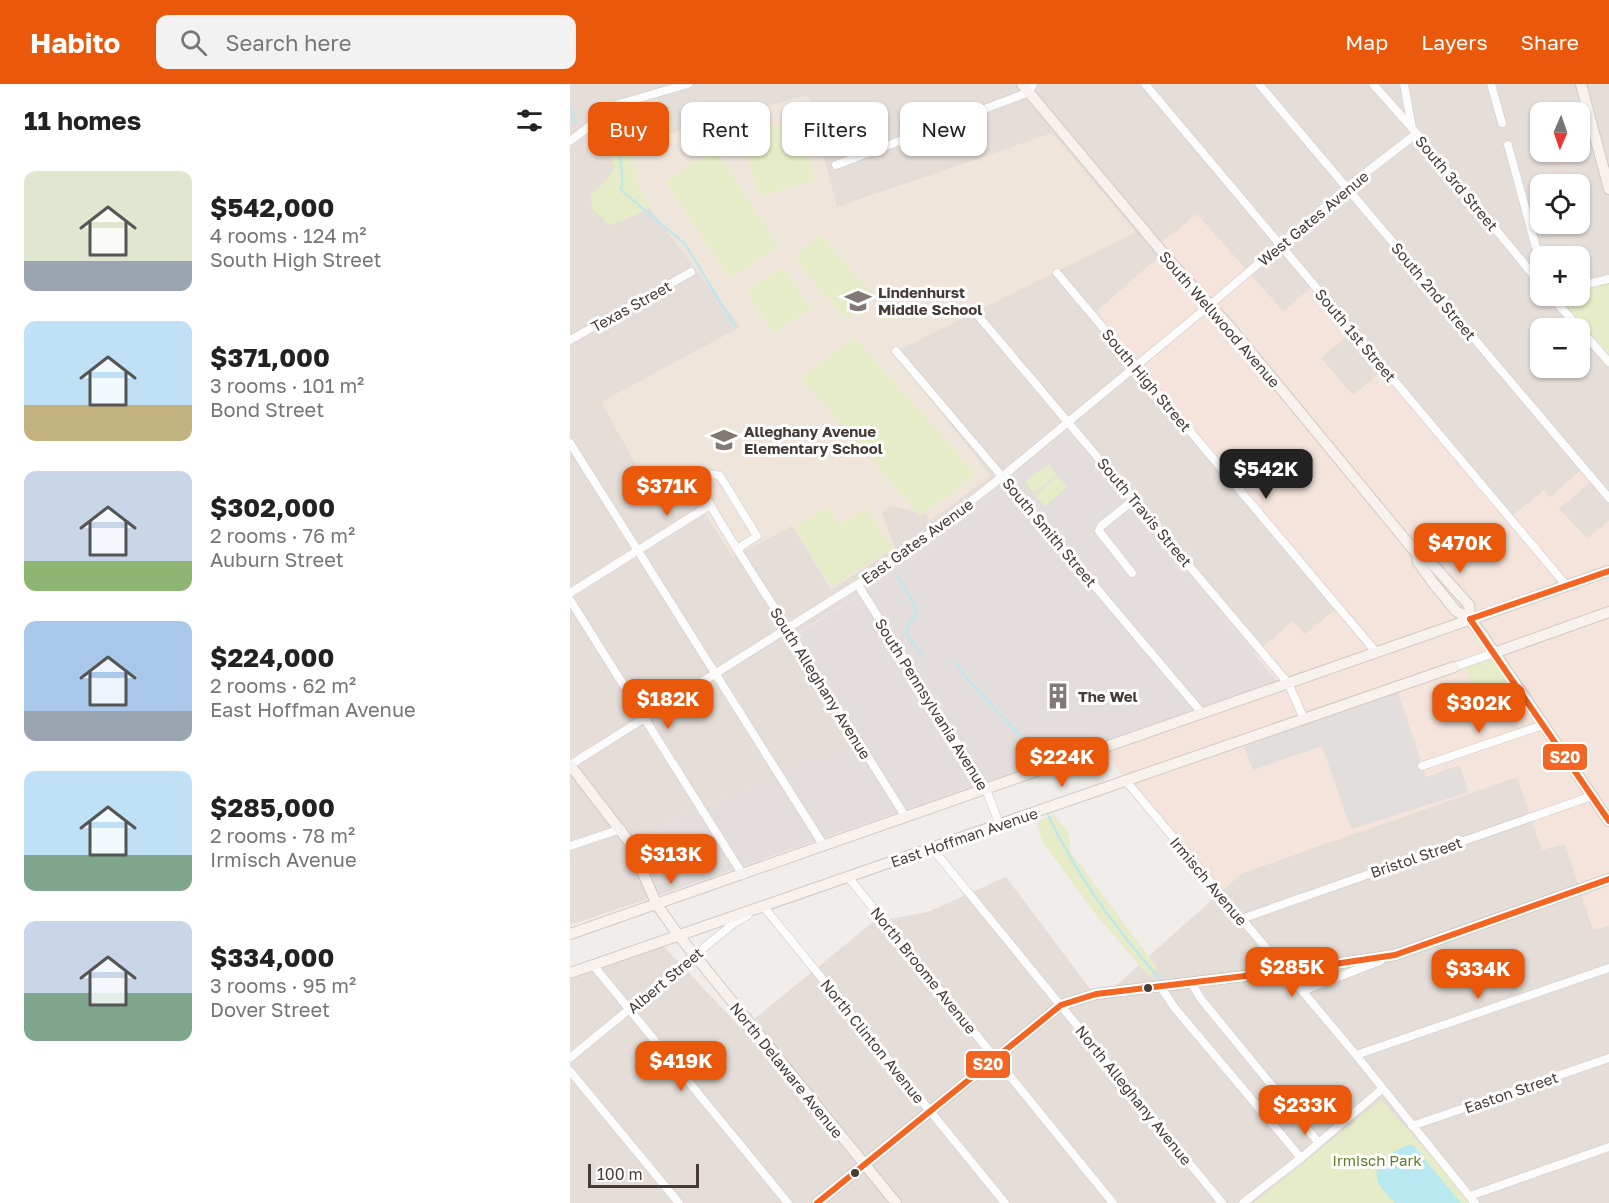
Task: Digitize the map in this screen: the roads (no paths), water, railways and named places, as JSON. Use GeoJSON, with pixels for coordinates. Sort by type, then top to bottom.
{"type":"FeatureCollection","features":[{"type":"Feature","properties":{"kind":"street"},"geometry":{"type":"LineString","coordinates":[[570,141],[619,104],[688,84]]}},
{"type":"Feature","properties":{"kind":"street","name":"South 1st Street"},"geometry":{"type":"LineString","coordinates":[[1145,84],[1566,585]]}},
{"type":"Feature","properties":{"kind":"street","name":"South 2nd Street"},"geometry":{"type":"LineString","coordinates":[[1259,84],[1609,498]]}},
{"type":"Feature","properties":{"kind":"street","name":"South 3rd Street"},"geometry":{"type":"LineString","coordinates":[[1373,84],[1530,271]]}},
{"type":"Feature","properties":{"kind":"street"},"geometry":{"type":"LineString","coordinates":[[1404,84],[1414,131]]}},
{"type":"Feature","properties":{"kind":"street"},"geometry":{"type":"LineString","coordinates":[[1491,84],[1502,123]]}},
{"type":"Feature","properties":{"kind":"street"},"geometry":{"type":"LineString","coordinates":[[1581,84],[1609,189]]}},
{"type":"Feature","properties":{"kind":"street"},"geometry":{"type":"LineString","coordinates":[[836,165],[1028,87]]}},
{"type":"Feature","properties":{"kind":"street","name":"South Wellwood Avenue"},"geometry":{"type":"LineString","coordinates":[[1028,87],[1169,260],[1211,304],[1418,554],[1418,562],[1456,611],[1470,619],[1609,821]]}},
{"type":"Feature","properties":{"kind":"street","name":"West Gates Avenue"},"geometry":{"type":"LineString","coordinates":[[1211,304],[1414,131]]}},
{"type":"Feature","properties":{"kind":"street"},"geometry":{"type":"LineString","coordinates":[[1508,145],[1536,246]]}},
{"type":"Feature","properties":{"kind":"street","name":"Texas Street"},"geometry":{"type":"LineString","coordinates":[[570,340],[691,272]]}},
{"type":"Feature","properties":{"kind":"street","name":"South High Street"},"geometry":{"type":"LineString","coordinates":[[1057,273],[1376,652]]}},
{"type":"Feature","properties":{"kind":"street"},"geometry":{"type":"LineString","coordinates":[[1590,284],[1609,279]]}},
{"type":"Feature","properties":{"kind":"street","name":"East Gates Avenue"},"geometry":{"type":"LineString","coordinates":[[570,765],[893,562],[1003,476],[1211,304]]}},
{"type":"Feature","properties":{"kind":"street"},"geometry":{"type":"LineString","coordinates":[[1560,306],[1609,362]]}},
{"type":"Feature","properties":{"kind":"street","name":"South Travis Street"},"geometry":{"type":"LineString","coordinates":[[975,312],[1288,682],[1304,719]]}},
{"type":"Feature","properties":{"kind":"street","name":"South Smith Street"},"geometry":{"type":"LineString","coordinates":[[896,351],[1202,713]]}},
{"type":"Feature","properties":{"kind":"street"},"geometry":{"type":"LineString","coordinates":[[570,443],[824,846]]}},
{"type":"Feature","properties":{"kind":"street","name":"South Alleghany Avenue"},"geometry":{"type":"LineString","coordinates":[[737,549],[757,536],[720,476],[714,474],[703,476],[698,480],[710,505],[737,549],[905,816]]}},
{"type":"Feature","properties":{"kind":"street"},"geometry":{"type":"LineString","coordinates":[[1132,573],[1099,531],[1101,526],[1135,499]]}},
{"type":"Feature","properties":{"kind":"street"},"geometry":{"type":"LineString","coordinates":[[570,594],[710,505]]}},
{"type":"Feature","properties":{"kind":"street"},"geometry":{"type":"LineString","coordinates":[[570,934],[1609,571]]}},
{"type":"Feature","properties":{"kind":"street","name":"South Pennsylvania Avenue"},"geometry":{"type":"LineString","coordinates":[[858,585],[986,789],[999,826]]}},
{"type":"Feature","properties":{"kind":"street"},"geometry":{"type":"LineString","coordinates":[[570,600],[743,875]]}},
{"type":"Feature","properties":{"kind":"street"},"geometry":{"type":"LineString","coordinates":[[1494,653],[1609,612]]}},
{"type":"Feature","properties":{"kind":"street","name":"East Hoffman Avenue"},"geometry":{"type":"LineString","coordinates":[[570,973],[1494,653]]}},
{"type":"Feature","properties":{"kind":"street"},"geometry":{"type":"LineString","coordinates":[[1422,766],[1543,725]]}},
{"type":"Feature","properties":{"kind":"street","name":"North Delaware Avenue"},"geometry":{"type":"LineString","coordinates":[[570,765],[630,843],[657,905],[679,936],[896,1203]]}},
{"type":"Feature","properties":{"kind":"street","name":"Irmisch Avenue"},"geometry":{"type":"LineString","coordinates":[[1126,781],[1356,1055],[1473,1200]]}},
{"type":"Feature","properties":{"kind":"street","name":"Bristol Street"},"geometry":{"type":"LineString","coordinates":[[1240,918],[1592,796]]}},
{"type":"Feature","properties":{"kind":"street"},"geometry":{"type":"LineString","coordinates":[[570,846],[621,829]]}},
{"type":"Feature","properties":{"kind":"street","name":"North Alleghany Avenue"},"geometry":{"type":"LineString","coordinates":[[932,848],[1222,1203]]}},
{"type":"Feature","properties":{"kind":"street","name":"North Broome Avenue"},"geometry":{"type":"LineString","coordinates":[[848,877],[1113,1203]]}},
{"type":"Feature","properties":{"kind":"street"},"geometry":{"type":"LineString","coordinates":[[1303,992],[1395,955],[1609,879]]}},
{"type":"Feature","properties":{"kind":"street","name":"Albert Street"},"geometry":{"type":"LineString","coordinates":[[570,1058],[734,923],[764,906]]}},
{"type":"Feature","properties":{"kind":"street","name":"North Clinton Avenue"},"geometry":{"type":"LineString","coordinates":[[764,906],[1005,1203]]}},
{"type":"Feature","properties":{"kind":"street"},"geometry":{"type":"LineString","coordinates":[[817,1203],[1061,1005],[1096,994],[1395,955]]}},
{"type":"Feature","properties":{"kind":"street"},"geometry":{"type":"LineString","coordinates":[[593,965],[788,1203]]}},
{"type":"Feature","properties":{"kind":"street"},"geometry":{"type":"LineString","coordinates":[[1356,1055],[1609,968]]}},
{"type":"Feature","properties":{"kind":"street"},"geometry":{"type":"LineString","coordinates":[[1191,982],[1201,999],[1318,1142]]}},
{"type":"Feature","properties":{"kind":"street"},"geometry":{"type":"LineString","coordinates":[[1160,986],[1174,1007],[1301,1158]]}},
{"type":"Feature","properties":{"kind":"street","name":"Easton Street"},"geometry":{"type":"LineString","coordinates":[[1412,1126],[1609,1058]]}},
{"type":"Feature","properties":{"kind":"street"},"geometry":{"type":"LineString","coordinates":[[570,1071],[679,1203]]}},
{"type":"Feature","properties":{"kind":"street"},"geometry":{"type":"LineString","coordinates":[[1243,1203],[1301,1158],[1382,1089]]}},
{"type":"Feature","properties":{"kind":"street"},"geometry":{"type":"LineString","coordinates":[[1473,1200],[1609,1147]]}},
{"type":"Feature","properties":{"kind":"water"},"geometry":{"type":"Polygon","coordinates":[[[1408,1145],[1413,1145],[1461,1203],[1395,1203],[1379,1184],[1377,1170],[1384,1159],[1408,1145]]]}},
{"type":"Feature","properties":{"kind":"waterway"},"geometry":{"type":"LineString","coordinates":[[570,109],[576,123]]}},
{"type":"Feature","properties":{"kind":"waterway"},"geometry":{"type":"LineString","coordinates":[[619,156],[621,190],[685,244],[735,326]]}},
{"type":"Feature","properties":{"kind":"waterway"},"geometry":{"type":"LineString","coordinates":[[898,575],[916,613],[906,633],[922,655]]}},
{"type":"Feature","properties":{"kind":"waterway"},"geometry":{"type":"LineString","coordinates":[[955,662],[969,681],[1029,745],[1033,754]]}},
{"type":"Feature","properties":{"kind":"waterway"},"geometry":{"type":"LineString","coordinates":[[1048,815],[1084,880],[1127,940],[1159,978]]}},
{"type":"Feature","properties":{"kind":"place","name":"Lindenhurst Middle School"},"geometry":{"type":"Point","coordinates":[858,301]}},
{"type":"Feature","properties":{"kind":"place","name":"Alleghany Avenue Elementary School"},"geometry":{"type":"Point","coordinates":[724,440]}},
{"type":"Feature","properties":{"kind":"place","name":"The Wel"},"geometry":{"type":"Point","coordinates":[1058,696]}},
{"type":"Feature","properties":{"kind":"park label","name":"Irmisch Park"},"geometry":{"type":"Point","coordinates":[1377,1160]}}]}
